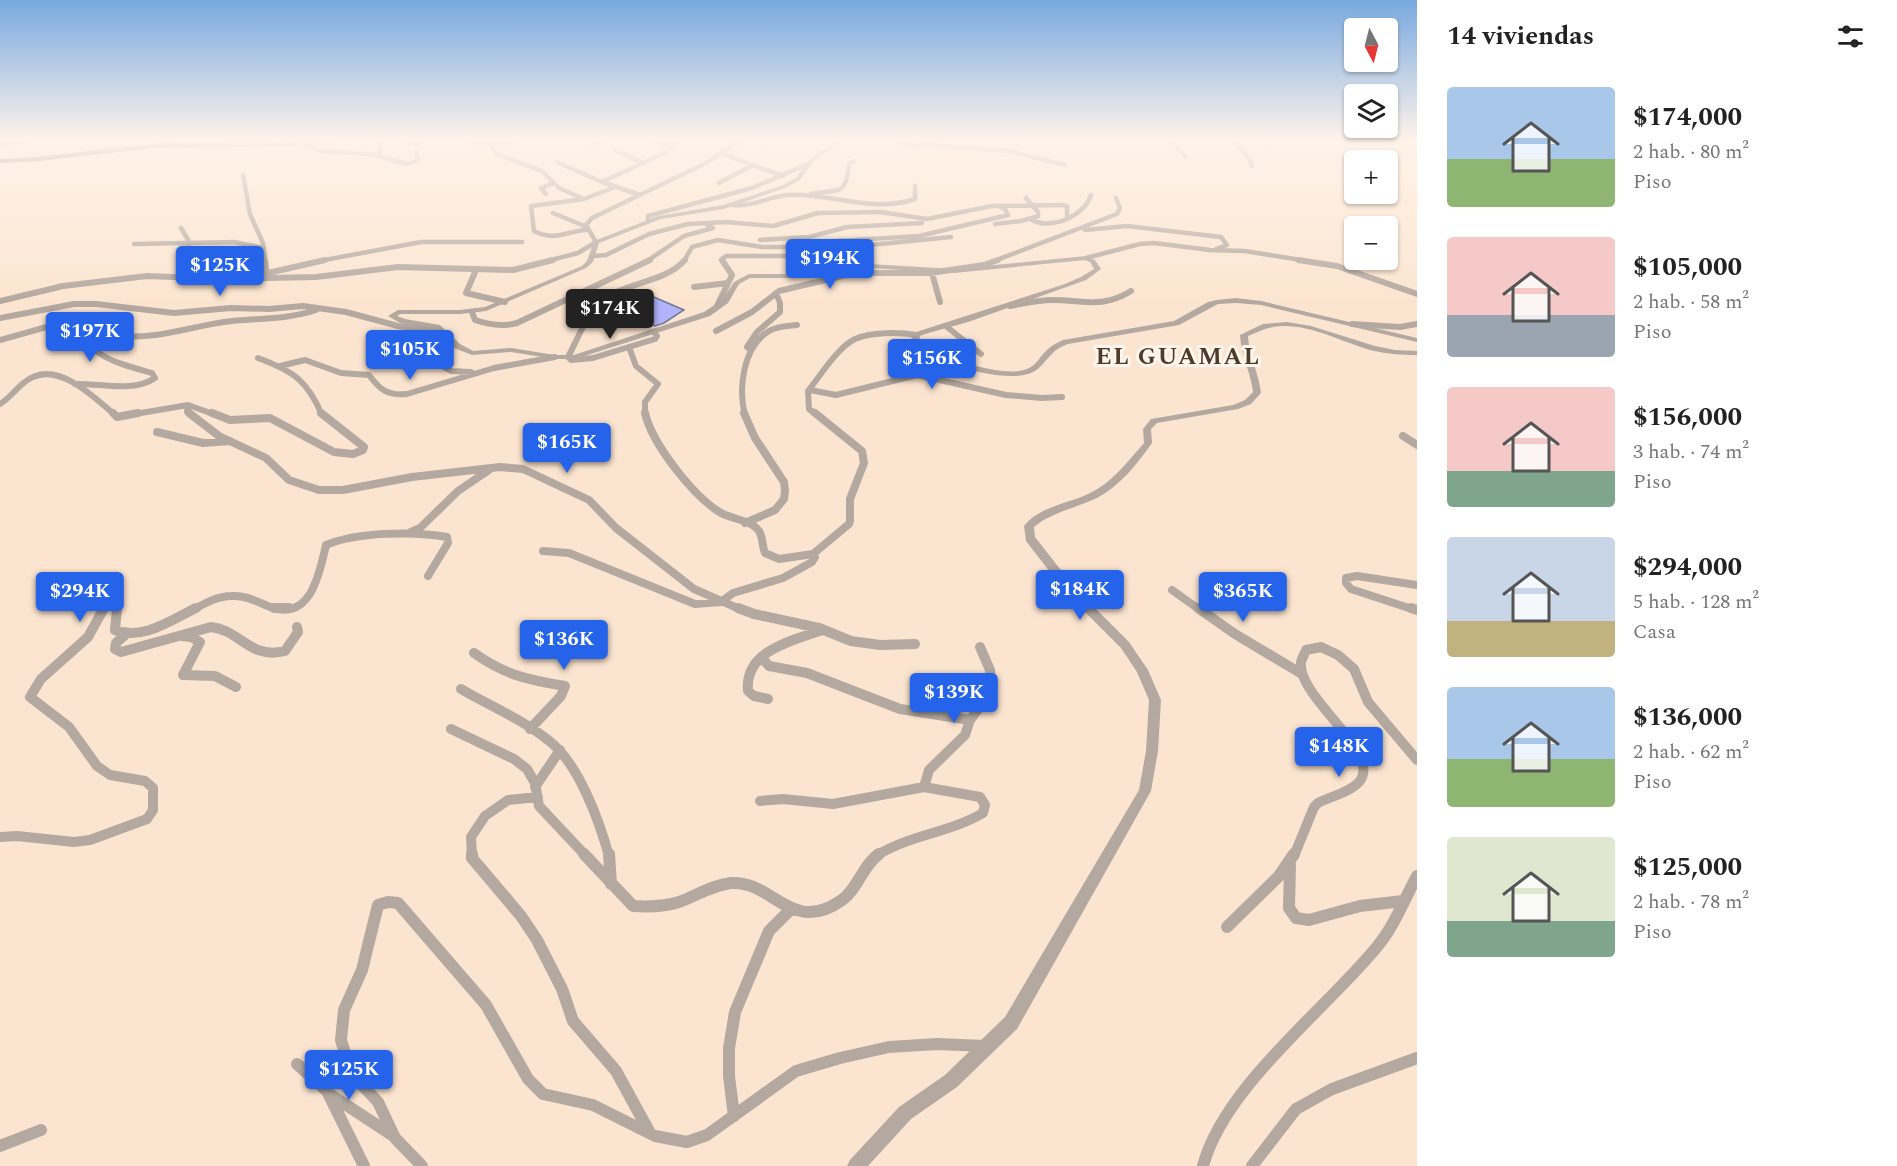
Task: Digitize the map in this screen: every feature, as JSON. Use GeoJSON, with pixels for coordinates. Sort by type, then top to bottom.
{"type":"FeatureCollection","features":[{"type":"Feature","properties":{"kind":"street"},"geometry":{"type":"LineString","coordinates":[[246,193],[250,214],[264,248],[266,276]]}},
{"type":"Feature","properties":{"kind":"street"},"geometry":{"type":"LineString","coordinates":[[574,193],[584,199]]}},
{"type":"Feature","properties":{"kind":"street"},"geometry":{"type":"LineString","coordinates":[[587,228],[547,238],[534,231],[531,206],[584,199],[598,193]]}},
{"type":"Feature","properties":{"kind":"street"},"geometry":{"type":"LineString","coordinates":[[635,193],[640,195]]}},
{"type":"Feature","properties":{"kind":"street"},"geometry":{"type":"LineString","coordinates":[[587,228],[592,218],[643,193]]}},
{"type":"Feature","properties":{"kind":"street"},"geometry":{"type":"LineString","coordinates":[[648,221],[648,216],[654,214],[732,193]]}},
{"type":"Feature","properties":{"kind":"street"},"geometry":{"type":"LineString","coordinates":[[733,205],[765,193]]}},
{"type":"Feature","properties":{"kind":"street"},"geometry":{"type":"LineString","coordinates":[[266,276],[316,277],[398,267],[513,270],[578,253],[597,242],[648,221],[675,213],[733,205],[747,206],[777,195],[822,193]]}},
{"type":"Feature","properties":{"kind":"street"},"geometry":{"type":"LineString","coordinates":[[796,195],[840,201],[904,204],[915,198],[915,193]]}},
{"type":"Feature","properties":{"kind":"street"},"geometry":{"type":"LineString","coordinates":[[1030,219],[1037,224],[1045,224],[1067,217],[1086,207],[1091,195]]}},
{"type":"Feature","properties":{"kind":"street"},"geometry":{"type":"LineString","coordinates":[[976,223],[998,224],[1038,216],[1038,212],[1026,198]]}},
{"type":"Feature","properties":{"kind":"street"},"geometry":{"type":"LineString","coordinates":[[597,242],[590,262],[577,271],[505,302],[472,312],[403,312],[392,316],[404,321],[428,324],[441,331],[457,346],[472,353],[511,350],[555,357],[589,354],[707,314],[725,301],[736,283],[742,278],[808,276],[869,266],[950,271],[984,265],[1070,234],[1117,213],[1120,208],[1116,198]]}},
{"type":"Feature","properties":{"kind":"street"},"geometry":{"type":"LineString","coordinates":[[593,256],[613,252],[669,227],[726,222],[773,226],[818,213],[880,212],[917,219],[938,218],[999,206],[1067,206],[1067,217]]}},
{"type":"Feature","properties":{"kind":"street"},"geometry":{"type":"LineString","coordinates":[[568,357],[596,307],[607,297],[677,268],[687,258],[692,247],[704,242],[733,240],[772,248],[927,234],[1008,215],[1005,209],[999,206]]}},
{"type":"Feature","properties":{"kind":"street"},"geometry":{"type":"LineString","coordinates":[[760,240],[809,237],[847,227],[940,222],[968,218],[971,214],[969,211]]}},
{"type":"Feature","properties":{"kind":"street"},"geometry":{"type":"LineString","coordinates":[[554,213],[587,228],[597,242]]}},
{"type":"Feature","properties":{"kind":"street"},"geometry":{"type":"LineString","coordinates":[[472,312],[475,320],[493,326],[524,321],[657,256],[684,236],[713,228],[704,223]]}},
{"type":"Feature","properties":{"kind":"street"},"geometry":{"type":"LineString","coordinates":[[1070,234],[1100,227],[1127,226],[1212,236],[1226,241],[1227,245],[1210,250]]}},
{"type":"Feature","properties":{"kind":"street"},"geometry":{"type":"LineString","coordinates":[[180,228],[190,243]]}},
{"type":"Feature","properties":{"kind":"street"},"geometry":{"type":"LineString","coordinates":[[912,242],[927,234]]}},
{"type":"Feature","properties":{"kind":"street"},"geometry":{"type":"LineString","coordinates":[[716,308],[732,274],[723,264],[722,259],[726,256],[793,256],[840,248],[951,237]]}},
{"type":"Feature","properties":{"kind":"street"},"geometry":{"type":"LineString","coordinates":[[134,244],[243,242],[264,248]]}},
{"type":"Feature","properties":{"kind":"street"},"geometry":{"type":"LineString","coordinates":[[0,301],[63,286],[128,277],[252,278],[354,253],[421,242],[522,242]]}},
{"type":"Feature","properties":{"kind":"street"},"geometry":{"type":"LineString","coordinates":[[185,251],[190,243]]}},
{"type":"Feature","properties":{"kind":"street"},"geometry":{"type":"LineString","coordinates":[[716,331],[752,312],[776,293],[855,273],[932,273],[1086,258],[1140,244],[1173,244],[1210,250],[1245,251],[1320,262],[1417,294]]}},
{"type":"Feature","properties":{"kind":"street"},"geometry":{"type":"LineString","coordinates":[[629,347],[636,366],[658,384],[658,387],[645,401],[644,409],[648,426],[681,474],[717,511],[756,528],[762,534],[764,549],[768,556],[778,559],[813,554],[849,524],[850,500],[864,464],[862,451],[812,412],[807,399],[810,390],[843,348],[856,338],[899,332],[916,335],[947,327],[1069,286],[1098,269],[1097,264],[1086,258]]}},
{"type":"Feature","properties":{"kind":"street"},"geometry":{"type":"LineString","coordinates":[[476,270],[466,293],[505,302]]}},
{"type":"Feature","properties":{"kind":"street"},"geometry":{"type":"LineString","coordinates":[[932,273],[940,302]]}},
{"type":"Feature","properties":{"kind":"street"},"geometry":{"type":"LineString","coordinates":[[694,287],[728,283]]}},
{"type":"Feature","properties":{"kind":"street"},"geometry":{"type":"LineString","coordinates":[[1010,306],[1055,300],[1104,303],[1117,301],[1131,291]]}},
{"type":"Feature","properties":{"kind":"street"},"geometry":{"type":"LineString","coordinates":[[751,351],[747,347],[752,338],[780,312],[780,303],[776,293]]}},
{"type":"Feature","properties":{"kind":"street"},"geometry":{"type":"LineString","coordinates":[[916,335],[915,342],[927,351],[992,373],[1007,375],[1029,372],[1051,347],[1066,342],[1176,323],[1190,318],[1214,303],[1242,301],[1261,303],[1416,339]]}},
{"type":"Feature","properties":{"kind":"street"},"geometry":{"type":"LineString","coordinates":[[0,318],[74,304],[96,303],[174,313],[231,308],[269,309],[303,306],[346,312],[398,326],[441,331]]}},
{"type":"Feature","properties":{"kind":"street"},"geometry":{"type":"LineString","coordinates":[[0,340],[74,319],[89,322],[106,333],[144,336],[174,333],[225,322],[302,315],[319,309]]}},
{"type":"Feature","properties":{"kind":"street"},"geometry":{"type":"LineString","coordinates":[[74,319],[85,344],[106,359],[152,373],[155,378],[152,382],[131,385],[75,384]]}},
{"type":"Feature","properties":{"kind":"street"},"geometry":{"type":"LineString","coordinates":[[1348,323],[1385,327],[1417,324]]}},
{"type":"Feature","properties":{"kind":"street"},"geometry":{"type":"LineString","coordinates":[[856,1166],[905,1113],[951,1081],[1011,1023],[1144,791],[1152,751],[1155,700],[1142,670],[1125,645],[1071,591],[1030,538],[1029,526],[1041,516],[1094,495],[1120,477],[1148,443],[1148,429],[1154,421],[1235,407],[1248,402],[1257,393],[1257,384],[1244,345],[1244,335],[1254,329],[1281,324],[1296,325],[1328,332],[1392,353],[1417,353]]}},
{"type":"Feature","properties":{"kind":"street"},"geometry":{"type":"LineString","coordinates":[[745,524],[784,502],[787,493],[784,482],[746,422],[742,381],[751,351],[766,332],[779,327],[797,325]]}},
{"type":"Feature","properties":{"kind":"street"},"geometry":{"type":"LineString","coordinates":[[947,327],[981,354]]}},
{"type":"Feature","properties":{"kind":"street"},"geometry":{"type":"LineString","coordinates":[[568,357],[571,360],[593,358],[655,339],[657,336],[654,332]]}},
{"type":"Feature","properties":{"kind":"street"},"geometry":{"type":"LineString","coordinates":[[426,357],[451,371],[480,372]]}},
{"type":"Feature","properties":{"kind":"street"},"geometry":{"type":"LineString","coordinates":[[280,366],[305,360],[341,373],[369,375],[380,390],[395,395],[421,392],[480,372],[555,357]]}},
{"type":"Feature","properties":{"kind":"street"},"geometry":{"type":"LineString","coordinates":[[0,404],[34,376],[60,378],[75,384],[117,417],[188,405],[230,420],[270,418],[334,452],[352,454],[363,450],[364,447],[322,416],[313,394],[300,378],[280,366],[258,358]]}},
{"type":"Feature","properties":{"kind":"street"},"geometry":{"type":"LineString","coordinates":[[810,390],[820,395],[839,396],[898,377],[917,375],[1020,398],[1062,397]]}},
{"type":"Feature","properties":{"kind":"street"},"geometry":{"type":"LineString","coordinates":[[188,405],[187,412],[219,436],[266,458],[289,480],[319,490],[343,490],[412,477],[492,468],[523,470],[543,477],[589,500],[616,528],[668,569],[694,589],[721,602],[754,614],[823,630],[851,641],[880,645],[915,644]]}},
{"type":"Feature","properties":{"kind":"street"},"geometry":{"type":"LineString","coordinates":[[157,432],[205,445],[218,445],[230,441]]}},
{"type":"Feature","properties":{"kind":"street"},"geometry":{"type":"LineString","coordinates":[[1403,436],[1417,445]]}},
{"type":"Feature","properties":{"kind":"street"},"geometry":{"type":"LineString","coordinates":[[408,534],[420,528],[458,491],[492,468]]}},
{"type":"Feature","properties":{"kind":"street"},"geometry":{"type":"LineString","coordinates":[[0,837],[17,836],[74,842],[90,840],[147,819],[153,810],[153,788],[145,782],[110,776],[97,766],[69,727],[30,697],[40,678],[89,635],[107,604],[113,604],[117,608],[115,630],[125,635],[147,631],[228,595],[246,596],[277,610],[290,609],[302,601],[316,586],[326,545],[330,541],[408,534],[447,537],[448,543],[428,576]]}},
{"type":"Feature","properties":{"kind":"street"},"geometry":{"type":"LineString","coordinates":[[543,550],[569,553],[695,604],[721,602],[733,592],[783,578],[812,562],[813,554]]}},
{"type":"Feature","properties":{"kind":"street"},"geometry":{"type":"LineString","coordinates":[[1417,585],[1358,576],[1346,578],[1346,583],[1352,589],[1417,610]]}},
{"type":"Feature","properties":{"kind":"street"},"geometry":{"type":"LineString","coordinates":[[1172,590],[1235,634],[1302,675]]}},
{"type":"Feature","properties":{"kind":"street"},"geometry":{"type":"LineString","coordinates":[[125,635],[116,643],[115,649],[121,652],[200,629],[222,628],[254,650],[274,654],[285,651],[298,632],[297,627]]}},
{"type":"Feature","properties":{"kind":"street"},"geometry":{"type":"LineString","coordinates":[[768,699],[754,696],[748,691],[747,680],[751,667],[786,642],[823,630]]}},
{"type":"Feature","properties":{"kind":"street"},"geometry":{"type":"LineString","coordinates":[[178,636],[191,637],[200,642],[200,649],[183,670],[183,675],[215,676],[237,687]]}},
{"type":"Feature","properties":{"kind":"street"},"geometry":{"type":"LineString","coordinates":[[924,787],[929,770],[964,735],[970,720],[984,701],[991,683],[990,670],[981,647]]}},
{"type":"Feature","properties":{"kind":"street"},"geometry":{"type":"LineString","coordinates":[[1227,927],[1290,864],[1302,839],[1309,815],[1317,804],[1359,783],[1364,772],[1361,758],[1299,669],[1299,658],[1306,650],[1321,647],[1338,655],[1354,669],[1368,702],[1417,760]]}},
{"type":"Feature","properties":{"kind":"street"},"geometry":{"type":"LineString","coordinates":[[474,653],[495,668],[519,678],[565,686],[566,690],[530,729]]}},
{"type":"Feature","properties":{"kind":"street"},"geometry":{"type":"LineString","coordinates":[[762,658],[769,666],[807,673],[900,709],[970,720]]}},
{"type":"Feature","properties":{"kind":"street"},"geometry":{"type":"LineString","coordinates":[[461,689],[530,729],[560,750],[581,780],[607,848],[613,869],[610,884]]}},
{"type":"Feature","properties":{"kind":"street"},"geometry":{"type":"LineString","coordinates":[[451,729],[518,759],[530,773],[539,806],[633,906],[651,908],[670,905],[722,885],[738,882],[760,889],[792,908],[804,912],[831,907],[850,895],[867,863],[879,854],[897,845],[971,822],[983,813],[985,805],[980,797],[924,787],[833,804],[783,799],[760,801]]}},
{"type":"Feature","properties":{"kind":"street"},"geometry":{"type":"LineString","coordinates":[[560,750],[537,792],[508,800],[485,816],[471,837],[472,858],[521,916],[537,940],[562,989],[573,1021],[616,1071],[650,1133]]}},
{"type":"Feature","properties":{"kind":"street"},"geometry":{"type":"LineString","coordinates":[[1290,864],[1289,908],[1296,918],[1309,920],[1360,906],[1403,902]]}},
{"type":"Feature","properties":{"kind":"street"},"geometry":{"type":"LineString","coordinates":[[1203,1166],[1211,1140],[1255,1079],[1377,946],[1417,876]]}},
{"type":"Feature","properties":{"kind":"street"},"geometry":{"type":"LineString","coordinates":[[395,1138],[378,1102],[351,1074],[341,1040],[344,1011],[362,970],[374,916],[378,905],[388,902],[398,903],[486,1005],[523,1070],[543,1094],[593,1106],[650,1133],[687,1142],[707,1135],[796,1071],[889,1047],[937,1044],[988,1046]]}},
{"type":"Feature","properties":{"kind":"street"},"geometry":{"type":"LineString","coordinates":[[734,1116],[729,1076],[729,1048],[735,1012],[769,931],[792,908]]}},
{"type":"Feature","properties":{"kind":"street"},"geometry":{"type":"LineString","coordinates":[[1252,1166],[1296,1109],[1332,1089],[1417,1058]]}},
{"type":"Feature","properties":{"kind":"street"},"geometry":{"type":"LineString","coordinates":[[297,1064],[327,1091],[395,1138],[422,1166]]}},
{"type":"Feature","properties":{"kind":"street"},"geometry":{"type":"LineString","coordinates":[[327,1091],[364,1166]]}},
{"type":"Feature","properties":{"kind":"street"},"geometry":{"type":"LineString","coordinates":[[0,1146],[41,1130]]}},
{"type":"Feature","properties":{"kind":"building"},"geometry":{"type":"Polygon","coordinates":[[[649,295],[684,310],[655,326],[622,312],[649,295]]]}},
{"type":"Feature","properties":{"kind":"district","name":"EL GUAMAL"},"geometry":{"type":"Point","coordinates":[1178,356]}}]}
